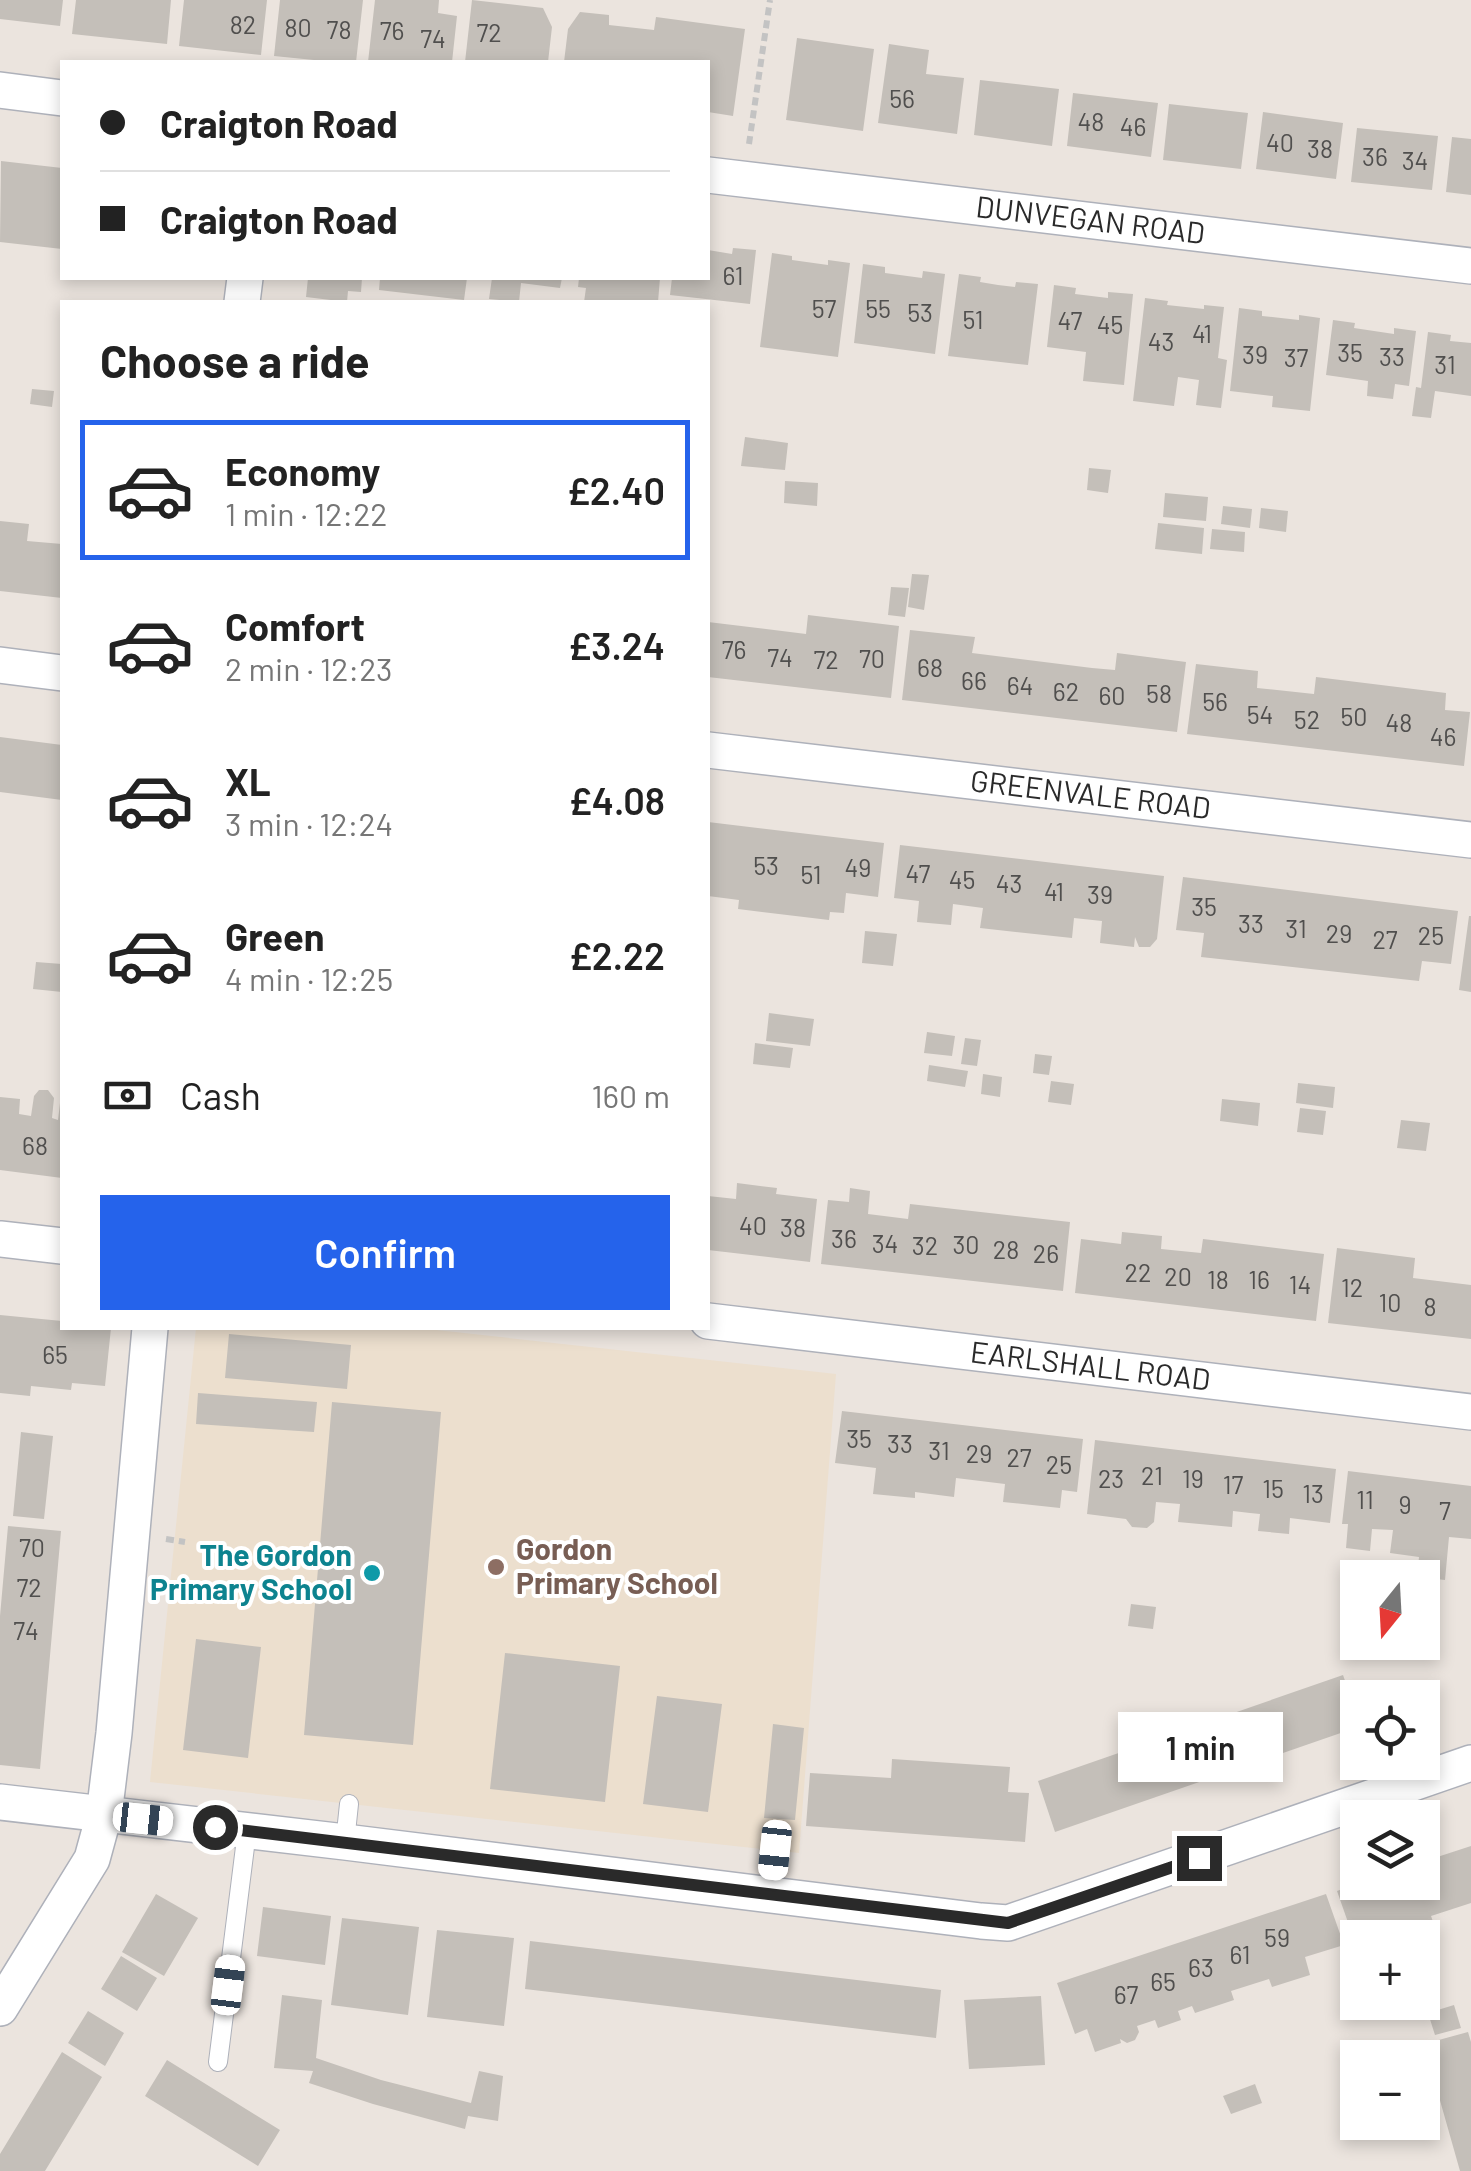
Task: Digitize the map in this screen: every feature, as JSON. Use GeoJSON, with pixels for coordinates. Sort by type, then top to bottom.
{"type":"FeatureCollection","features":[{"type":"Feature","properties":{"kind":"street"},"geometry":{"type":"LineString","coordinates":[[0,90],[60,98]]}},
{"type":"Feature","properties":{"kind":"street","name":"DUNVEGAN ROAD"},"geometry":{"type":"LineString","coordinates":[[710,175],[1471,266]]}},
{"type":"Feature","properties":{"kind":"street"},"geometry":{"type":"LineString","coordinates":[[0,665],[60,673]]}},
{"type":"Feature","properties":{"kind":"street","name":"GREENVALE ROAD"},"geometry":{"type":"LineString","coordinates":[[710,750],[1471,840]]}},
{"type":"Feature","properties":{"kind":"street"},"geometry":{"type":"LineString","coordinates":[[0,1239],[60,1246]]}},
{"type":"Feature","properties":{"kind":"street","name":"EARLSHALL ROAD"},"geometry":{"type":"LineString","coordinates":[[710,1321],[1471,1412]]}},
{"type":"Feature","properties":{"kind":"street"},"geometry":{"type":"LineString","coordinates":[[0,2008],[92,1859],[104,1815],[150,1330]]}},
{"type":"Feature","properties":{"kind":"street"},"geometry":{"type":"LineString","coordinates":[[0,1802],[1008,1923],[1471,1764]]}},
{"type":"Feature","properties":{"kind":"lane"},"geometry":{"type":"LineString","coordinates":[[345,1842],[350,1804]]}},
{"type":"Feature","properties":{"kind":"lane"},"geometry":{"type":"LineString","coordinates":[[218,2062],[247,1831]]}},
{"type":"Feature","properties":{"kind":"lane"},"geometry":{"type":"LineString","coordinates":[[770,1896],[775,1850]]}},
{"type":"Feature","properties":{"kind":"path"},"geometry":{"type":"LineString","coordinates":[[744,180],[770,0]]}},
{"type":"Feature","properties":{"kind":"shaded area","name":"Gordon Primary School"},"geometry":{"type":"Polygon","coordinates":[[[196,1330],[436,1330],[836,1374],[799,1853],[150,1782],[196,1330]]]}},
{"type":"Feature","properties":{"kind":"building"},"geometry":{"type":"Polygon","coordinates":[[[0,0],[63,0],[60,26],[0,19],[0,0]]]}},
{"type":"Feature","properties":{"kind":"building"},"geometry":{"type":"Polygon","coordinates":[[[76,0],[171,0],[167,44],[72,34],[76,0]]]}},
{"type":"Feature","properties":{"kind":"building"},"geometry":{"type":"Polygon","coordinates":[[[184,0],[267,0],[261,55],[179,46],[184,0]]]}},
{"type":"Feature","properties":{"kind":"building"},"geometry":{"type":"Polygon","coordinates":[[[280,0],[363,0],[356,60],[274,56],[280,0]]]}},
{"type":"Feature","properties":{"kind":"building"},"geometry":{"type":"Polygon","coordinates":[[[375,0],[439,0],[438,13],[457,16],[452,60],[368,60],[375,0]]]}},
{"type":"Feature","properties":{"kind":"building"},"geometry":{"type":"Polygon","coordinates":[[[472,0],[543,8],[552,27],[548,60],[465,60],[472,0]]]}},
{"type":"Feature","properties":{"kind":"building"},"geometry":{"type":"Polygon","coordinates":[[[580,12],[609,15],[609,25],[654,30],[656,17],[745,29],[733,116],[710,112],[710,60],[564,60],[568,29],[580,12]]]}},
{"type":"Feature","properties":{"kind":"building"},"geometry":{"type":"Polygon","coordinates":[[[797,38],[874,49],[863,131],[786,120],[797,38]]]}},
{"type":"Feature","properties":{"kind":"building"},"geometry":{"type":"Polygon","coordinates":[[[889,44],[929,50],[926,74],[964,78],[957,134],[878,123],[889,44]]]}},
{"type":"Feature","properties":{"kind":"building"},"geometry":{"type":"Polygon","coordinates":[[[980,80],[1059,89],[1052,146],[974,135],[980,80]]]}},
{"type":"Feature","properties":{"kind":"building"},"geometry":{"type":"Polygon","coordinates":[[[1073,93],[1158,103],[1151,157],[1067,146],[1073,93]]]}},
{"type":"Feature","properties":{"kind":"building"},"geometry":{"type":"Polygon","coordinates":[[[1169,104],[1248,113],[1241,169],[1163,160],[1169,104]]]}},
{"type":"Feature","properties":{"kind":"building"},"geometry":{"type":"Polygon","coordinates":[[[1263,112],[1343,123],[1336,179],[1256,169],[1263,112]]]}},
{"type":"Feature","properties":{"kind":"building"},"geometry":{"type":"Polygon","coordinates":[[[1357,128],[1438,136],[1432,190],[1351,182],[1357,128]]]}},
{"type":"Feature","properties":{"kind":"building"},"geometry":{"type":"Polygon","coordinates":[[[1452,137],[1471,139],[1471,195],[1446,192],[1452,137]]]}},
{"type":"Feature","properties":{"kind":"building"},"geometry":{"type":"Polygon","coordinates":[[[1,161],[60,168],[60,249],[0,242],[1,161]]]}},
{"type":"Feature","properties":{"kind":"building"},"geometry":{"type":"Polygon","coordinates":[[[733,248],[756,250],[750,304],[670,295],[672,280],[710,280],[710,250],[732,254],[733,248]]]}},
{"type":"Feature","properties":{"kind":"building"},"geometry":{"type":"Polygon","coordinates":[[[772,253],[828,265],[828,260],[850,263],[838,357],[760,347],[772,253]]]}},
{"type":"Feature","properties":{"kind":"building"},"geometry":{"type":"Polygon","coordinates":[[[863,264],[885,267],[885,273],[922,278],[923,271],[945,274],[935,354],[854,343],[863,264]]]}},
{"type":"Feature","properties":{"kind":"building"},"geometry":{"type":"Polygon","coordinates":[[[959,274],[981,277],[980,282],[998,285],[1038,284],[1028,365],[948,356],[959,274]]]}},
{"type":"Feature","properties":{"kind":"building"},"geometry":{"type":"Polygon","coordinates":[[[308,280],[362,280],[361,292],[348,291],[347,300],[306,297],[308,280]]]}},
{"type":"Feature","properties":{"kind":"building"},"geometry":{"type":"Polygon","coordinates":[[[380,280],[467,280],[464,300],[379,290],[380,280]]]}},
{"type":"Feature","properties":{"kind":"building"},"geometry":{"type":"Polygon","coordinates":[[[492,280],[562,280],[560,288],[521,283],[519,300],[489,299],[492,280]]]}},
{"type":"Feature","properties":{"kind":"building"},"geometry":{"type":"Polygon","coordinates":[[[579,280],[660,280],[658,300],[584,300],[586,288],[578,287],[579,280]]]}},
{"type":"Feature","properties":{"kind":"building"},"geometry":{"type":"Polygon","coordinates":[[[1054,285],[1076,288],[1075,294],[1108,298],[1108,292],[1133,294],[1124,385],[1083,381],[1086,352],[1047,347],[1054,285]]]}},
{"type":"Feature","properties":{"kind":"building"},"geometry":{"type":"Polygon","coordinates":[[[1145,298],[1168,301],[1167,305],[1224,307],[1218,358],[1227,360],[1221,408],[1196,405],[1199,380],[1178,377],[1174,406],[1133,401],[1145,298]]]}},
{"type":"Feature","properties":{"kind":"building"},"geometry":{"type":"Polygon","coordinates":[[[1239,308],[1262,311],[1262,316],[1320,318],[1310,411],[1272,407],[1273,396],[1230,391],[1239,308]]]}},
{"type":"Feature","properties":{"kind":"building"},"geometry":{"type":"Polygon","coordinates":[[[1333,320],[1355,323],[1354,328],[1394,334],[1394,328],[1416,331],[1409,386],[1395,384],[1393,399],[1367,396],[1368,381],[1326,375],[1333,320]]]}},
{"type":"Feature","properties":{"kind":"building"},"geometry":{"type":"Polygon","coordinates":[[[1428,332],[1451,335],[1450,341],[1471,343],[1471,396],[1435,391],[1431,418],[1412,416],[1416,387],[1421,388],[1428,332]]]}},
{"type":"Feature","properties":{"kind":"building"},"geometry":{"type":"Polygon","coordinates":[[[32,389],[54,391],[52,407],[30,404],[32,389]]]}},
{"type":"Feature","properties":{"kind":"building"},"geometry":{"type":"Polygon","coordinates":[[[745,437],[788,443],[785,470],[741,466],[745,437]]]}},
{"type":"Feature","properties":{"kind":"building"},"geometry":{"type":"Polygon","coordinates":[[[1089,468],[1111,470],[1108,493],[1087,490],[1089,468]]]}},
{"type":"Feature","properties":{"kind":"building"},"geometry":{"type":"Polygon","coordinates":[[[785,481],[818,483],[817,506],[784,503],[785,481]]]}},
{"type":"Feature","properties":{"kind":"building"},"geometry":{"type":"Polygon","coordinates":[[[1165,493],[1208,497],[1206,521],[1163,517],[1165,493]]]}},
{"type":"Feature","properties":{"kind":"building"},"geometry":{"type":"Polygon","coordinates":[[[1223,506],[1252,509],[1250,528],[1221,524],[1223,506]]]}},
{"type":"Feature","properties":{"kind":"building"},"geometry":{"type":"Polygon","coordinates":[[[1261,508],[1288,511],[1286,532],[1259,528],[1261,508]]]}},
{"type":"Feature","properties":{"kind":"building"},"geometry":{"type":"Polygon","coordinates":[[[0,521],[29,524],[27,541],[60,544],[60,598],[0,591],[0,521]]]}},
{"type":"Feature","properties":{"kind":"building"},"geometry":{"type":"Polygon","coordinates":[[[1158,523],[1204,528],[1202,554],[1155,549],[1158,523]]]}},
{"type":"Feature","properties":{"kind":"building"},"geometry":{"type":"Polygon","coordinates":[[[1212,529],[1245,532],[1244,552],[1210,549],[1212,529]]]}},
{"type":"Feature","properties":{"kind":"building"},"geometry":{"type":"Polygon","coordinates":[[[912,574],[929,575],[924,610],[908,607],[912,574]]]}},
{"type":"Feature","properties":{"kind":"building"},"geometry":{"type":"Polygon","coordinates":[[[891,587],[909,588],[905,617],[888,615],[891,587]]]}},
{"type":"Feature","properties":{"kind":"building"},"geometry":{"type":"Polygon","coordinates":[[[808,615],[899,626],[891,698],[710,677],[710,622],[806,634],[808,615]]]}},
{"type":"Feature","properties":{"kind":"building"},"geometry":{"type":"Polygon","coordinates":[[[910,630],[975,637],[972,653],[1092,668],[1115,670],[1117,653],[1186,662],[1177,732],[902,700],[910,630]]]}},
{"type":"Feature","properties":{"kind":"building"},"geometry":{"type":"Polygon","coordinates":[[[1196,664],[1258,671],[1257,688],[1314,694],[1316,677],[1446,693],[1445,710],[1470,712],[1464,766],[1187,734],[1196,664]]]}},
{"type":"Feature","properties":{"kind":"building"},"geometry":{"type":"Polygon","coordinates":[[[0,737],[60,745],[60,800],[0,792],[0,737]]]}},
{"type":"Feature","properties":{"kind":"building"},"geometry":{"type":"Polygon","coordinates":[[[710,822],[884,843],[878,897],[846,893],[844,913],[830,912],[829,920],[738,909],[739,900],[710,896],[710,822]]]}},
{"type":"Feature","properties":{"kind":"building"},"geometry":{"type":"Polygon","coordinates":[[[900,845],[1164,876],[1157,939],[1150,947],[1139,947],[1135,937],[1134,947],[1100,943],[1102,921],[1074,918],[1072,938],[980,928],[983,908],[953,904],[951,925],[917,922],[919,901],[894,898],[900,845]]]}},
{"type":"Feature","properties":{"kind":"building"},"geometry":{"type":"Polygon","coordinates":[[[1183,877],[1458,911],[1451,964],[1422,961],[1419,981],[1201,957],[1204,933],[1176,930],[1183,877]]]}},
{"type":"Feature","properties":{"kind":"building"},"geometry":{"type":"Polygon","coordinates":[[[1471,916],[1471,992],[1459,990],[1471,916]]]}},
{"type":"Feature","properties":{"kind":"building"},"geometry":{"type":"Polygon","coordinates":[[[865,931],[897,934],[893,966],[862,963],[865,931]]]}},
{"type":"Feature","properties":{"kind":"building"},"geometry":{"type":"Polygon","coordinates":[[[36,962],[60,964],[60,992],[33,989],[36,962]]]}},
{"type":"Feature","properties":{"kind":"building"},"geometry":{"type":"Polygon","coordinates":[[[769,1013],[814,1019],[810,1046],[766,1041],[769,1013]]]}},
{"type":"Feature","properties":{"kind":"building"},"geometry":{"type":"Polygon","coordinates":[[[927,1032],[955,1036],[952,1056],[924,1053],[927,1032]]]}},
{"type":"Feature","properties":{"kind":"building"},"geometry":{"type":"Polygon","coordinates":[[[965,1038],[981,1040],[977,1066],[961,1064],[965,1038]]]}},
{"type":"Feature","properties":{"kind":"building"},"geometry":{"type":"Polygon","coordinates":[[[755,1043],[793,1048],[790,1068],[753,1064],[755,1043]]]}},
{"type":"Feature","properties":{"kind":"building"},"geometry":{"type":"Polygon","coordinates":[[[1035,1054],[1052,1056],[1049,1075],[1033,1073],[1035,1054]]]}},
{"type":"Feature","properties":{"kind":"building"},"geometry":{"type":"Polygon","coordinates":[[[929,1065],[968,1071],[965,1087],[927,1081],[929,1065]]]}},
{"type":"Feature","properties":{"kind":"building"},"geometry":{"type":"Polygon","coordinates":[[[983,1074],[1002,1077],[1000,1097],[981,1094],[983,1074]]]}},
{"type":"Feature","properties":{"kind":"building"},"geometry":{"type":"Polygon","coordinates":[[[1051,1081],[1074,1084],[1071,1105],[1048,1102],[1051,1081]]]}},
{"type":"Feature","properties":{"kind":"building"},"geometry":{"type":"Polygon","coordinates":[[[1298,1083],[1335,1087],[1333,1108],[1296,1103],[1298,1083]]]}},
{"type":"Feature","properties":{"kind":"building"},"geometry":{"type":"Polygon","coordinates":[[[39,1090],[48,1090],[54,1098],[52,1118],[58,1120],[60,1103],[60,1178],[0,1170],[0,1097],[20,1099],[19,1114],[31,1116],[34,1096],[39,1090]]]}},
{"type":"Feature","properties":{"kind":"building"},"geometry":{"type":"Polygon","coordinates":[[[1222,1099],[1260,1103],[1258,1126],[1220,1121],[1222,1099]]]}},
{"type":"Feature","properties":{"kind":"building"},"geometry":{"type":"Polygon","coordinates":[[[1300,1108],[1326,1111],[1323,1135],[1297,1132],[1300,1108]]]}},
{"type":"Feature","properties":{"kind":"building"},"geometry":{"type":"Polygon","coordinates":[[[1401,1120],[1430,1123],[1426,1151],[1397,1148],[1401,1120]]]}},
{"type":"Feature","properties":{"kind":"building"},"geometry":{"type":"Polygon","coordinates":[[[737,1183],[777,1188],[776,1194],[817,1199],[810,1262],[710,1250],[710,1196],[736,1199],[737,1183]]]}},
{"type":"Feature","properties":{"kind":"building"},"geometry":{"type":"Polygon","coordinates":[[[850,1188],[870,1191],[868,1214],[908,1219],[910,1204],[1070,1222],[1063,1291],[821,1264],[828,1200],[849,1202],[850,1188]]]}},
{"type":"Feature","properties":{"kind":"building"},"geometry":{"type":"Polygon","coordinates":[[[1122,1232],[1162,1236],[1161,1249],[1201,1253],[1203,1239],[1324,1254],[1316,1321],[1075,1293],[1081,1239],[1121,1244],[1122,1232]]]}},
{"type":"Feature","properties":{"kind":"building"},"geometry":{"type":"Polygon","coordinates":[[[1337,1248],[1415,1258],[1413,1278],[1471,1285],[1471,1339],[1328,1323],[1337,1248]]]}},
{"type":"Feature","properties":{"kind":"building"},"geometry":{"type":"Polygon","coordinates":[[[0,1315],[60,1321],[60,1330],[111,1330],[105,1386],[72,1383],[71,1390],[31,1386],[30,1396],[0,1393],[0,1315]]]}},
{"type":"Feature","properties":{"kind":"building"},"geometry":{"type":"Polygon","coordinates":[[[229,1334],[351,1345],[347,1389],[225,1378],[229,1334]]]}},
{"type":"Feature","properties":{"kind":"building"},"geometry":{"type":"Polygon","coordinates":[[[198,1393],[317,1402],[314,1432],[196,1424],[198,1393]]]}},
{"type":"Feature","properties":{"kind":"building","name":"The Gordon Primary School"},"geometry":{"type":"Polygon","coordinates":[[[332,1402],[441,1412],[413,1745],[304,1735],[332,1402]]]}},
{"type":"Feature","properties":{"kind":"building"},"geometry":{"type":"Polygon","coordinates":[[[842,1411],[1083,1439],[1077,1492],[1062,1490],[1060,1508],[1003,1502],[1005,1484],[956,1478],[954,1497],[915,1492],[915,1498],[873,1494],[876,1468],[835,1463],[842,1411]]]}},
{"type":"Feature","properties":{"kind":"building"},"geometry":{"type":"Polygon","coordinates":[[[21,1432],[53,1436],[44,1519],[13,1516],[21,1432]]]}},
{"type":"Feature","properties":{"kind":"building"},"geometry":{"type":"Polygon","coordinates":[[[1095,1440],[1336,1469],[1330,1523],[1290,1518],[1289,1534],[1258,1531],[1260,1514],[1233,1511],[1232,1527],[1178,1522],[1180,1504],[1156,1502],[1154,1522],[1147,1528],[1132,1527],[1126,1519],[1087,1514],[1095,1440]]]}},
{"type":"Feature","properties":{"kind":"building"},"geometry":{"type":"Polygon","coordinates":[[[1348,1471],[1471,1486],[1471,1539],[1449,1537],[1445,1580],[1440,1579],[1440,1560],[1390,1553],[1393,1530],[1372,1529],[1370,1551],[1346,1548],[1348,1524],[1342,1524],[1348,1471]]]}},
{"type":"Feature","properties":{"kind":"building"},"geometry":{"type":"Polygon","coordinates":[[[8,1526],[61,1531],[40,1769],[0,1765],[0,1616],[8,1526]]]}},
{"type":"Feature","properties":{"kind":"building"},"geometry":{"type":"Polygon","coordinates":[[[1131,1604],[1156,1607],[1153,1629],[1128,1626],[1131,1604]]]}},
{"type":"Feature","properties":{"kind":"building"},"geometry":{"type":"Polygon","coordinates":[[[196,1639],[261,1647],[248,1758],[183,1750],[196,1639]]]}},
{"type":"Feature","properties":{"kind":"building"},"geometry":{"type":"Polygon","coordinates":[[[505,1653],[620,1666],[605,1802],[490,1789],[505,1653]]]}},
{"type":"Feature","properties":{"kind":"building"},"geometry":{"type":"Polygon","coordinates":[[[1343,1675],[1345,1680],[1340,1680],[1340,1733],[1055,1832],[1038,1781],[1343,1675]]]}},
{"type":"Feature","properties":{"kind":"building"},"geometry":{"type":"Polygon","coordinates":[[[657,1696],[722,1704],[708,1812],[643,1804],[657,1696]]]}},
{"type":"Feature","properties":{"kind":"building"},"geometry":{"type":"Polygon","coordinates":[[[773,1724],[804,1728],[795,1820],[764,1818],[773,1724]]]}},
{"type":"Feature","properties":{"kind":"building"},"geometry":{"type":"Polygon","coordinates":[[[892,1759],[1010,1767],[1008,1792],[1029,1793],[1025,1842],[806,1826],[810,1773],[891,1778],[892,1759]]]}},
{"type":"Feature","properties":{"kind":"building"},"geometry":{"type":"Polygon","coordinates":[[[1471,1846],[1471,1903],[1431,1916],[1432,1920],[1347,1920],[1340,1900],[1440,1900],[1440,1856],[1471,1846]]]}},
{"type":"Feature","properties":{"kind":"building"},"geometry":{"type":"Polygon","coordinates":[[[156,1894],[198,1918],[164,1976],[122,1952],[156,1894]]]}},
{"type":"Feature","properties":{"kind":"building"},"geometry":{"type":"Polygon","coordinates":[[[1326,1894],[1340,1934],[1340,1946],[1305,1957],[1310,1975],[1272,1987],[1269,1979],[1231,1991],[1234,2000],[1195,2013],[1192,2006],[1178,2011],[1181,2020],[1158,2028],[1155,2020],[1137,2026],[1135,2040],[1127,2043],[1120,2039],[1121,2043],[1095,2052],[1087,2029],[1075,2034],[1057,1983],[1326,1894]]]}},
{"type":"Feature","properties":{"kind":"building"},"geometry":{"type":"Polygon","coordinates":[[[263,1907],[331,1916],[325,1965],[257,1956],[263,1907]]]}},
{"type":"Feature","properties":{"kind":"building"},"geometry":{"type":"Polygon","coordinates":[[[342,1918],[419,1927],[408,2015],[331,2005],[342,1918]]]}},
{"type":"Feature","properties":{"kind":"building"},"geometry":{"type":"Polygon","coordinates":[[[437,1930],[514,1938],[504,2026],[427,2017],[437,1930]]]}},
{"type":"Feature","properties":{"kind":"building"},"geometry":{"type":"Polygon","coordinates":[[[530,1941],[941,1990],[936,2038],[525,1989],[530,1941]]]}},
{"type":"Feature","properties":{"kind":"building"},"geometry":{"type":"Polygon","coordinates":[[[121,1956],[157,1978],[137,2011],[101,1989],[121,1956]]]}},
{"type":"Feature","properties":{"kind":"building"},"geometry":{"type":"Polygon","coordinates":[[[282,1995],[322,2000],[316,2058],[381,2080],[471,2103],[479,2071],[503,2076],[498,2121],[468,2116],[465,2129],[309,2083],[313,2071],[274,2068],[282,1995]]]}},
{"type":"Feature","properties":{"kind":"building"},"geometry":{"type":"Polygon","coordinates":[[[1041,1996],[1045,2065],[969,2069],[964,2000],[1041,1996]]]}},
{"type":"Feature","properties":{"kind":"building"},"geometry":{"type":"Polygon","coordinates":[[[1454,2005],[1461,2028],[1435,2035],[1430,2020],[1440,2020],[1440,2009],[1454,2005]]]}},
{"type":"Feature","properties":{"kind":"building"},"geometry":{"type":"Polygon","coordinates":[[[88,2011],[124,2033],[105,2066],[68,2043],[88,2011]]]}},
{"type":"Feature","properties":{"kind":"building"},"geometry":{"type":"Polygon","coordinates":[[[1468,2032],[1471,2042],[1471,2171],[1460,2171],[1440,2100],[1439,2040],[1468,2032]]]}},
{"type":"Feature","properties":{"kind":"building"},"geometry":{"type":"Polygon","coordinates":[[[62,2052],[102,2077],[45,2171],[0,2171],[0,2154],[62,2052]]]}},
{"type":"Feature","properties":{"kind":"building"},"geometry":{"type":"Polygon","coordinates":[[[167,2060],[280,2130],[258,2166],[145,2096],[167,2060]]]}},
{"type":"Feature","properties":{"kind":"building"},"geometry":{"type":"Polygon","coordinates":[[[1255,2084],[1262,2103],[1231,2114],[1223,2096],[1255,2084]]]}},
{"type":"Feature","properties":{"kind":"place","name":"Gordon Primary School"},"geometry":{"type":"Point","coordinates":[496,1567]}},
{"type":"Feature","properties":{"kind":"place","name":"The Gordon Primary School"},"geometry":{"type":"Point","coordinates":[372,1573]}},
{"type":"Feature","properties":{"kind":"route"},"geometry":{"type":"LineString","coordinates":[[215,1827],[1008,1923],[1199,1858]]}}]}
